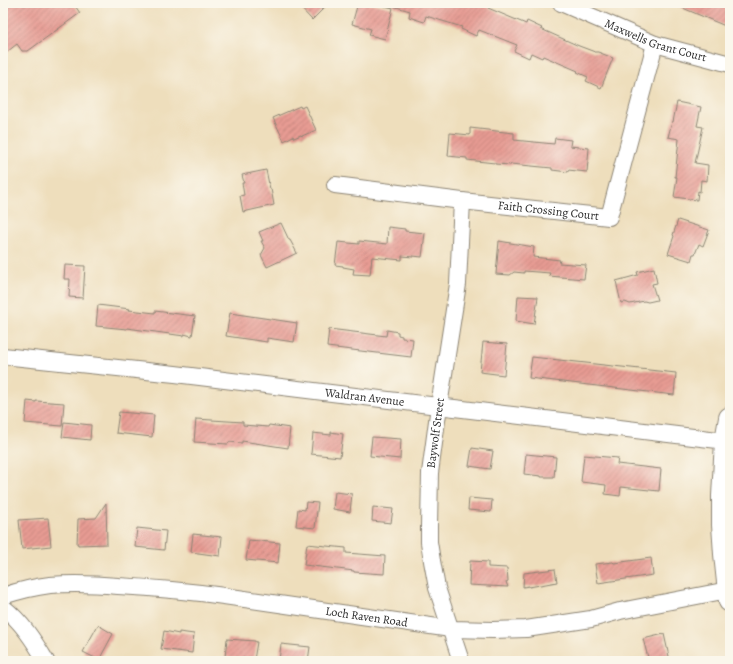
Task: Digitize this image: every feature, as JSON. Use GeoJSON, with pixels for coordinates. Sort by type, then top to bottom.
{"type":"FeatureCollection","features":[{"type":"Feature","properties":{"kind":"main road"},"geometry":{"type":"LineString","coordinates":[[729,595],[723,525],[723,496],[726,441],[730,418]]}},
{"type":"Feature","properties":{"kind":"street","name":"Maxwells Grant Court"},"geometry":{"type":"LineString","coordinates":[[561,3],[655,44],[730,64]]}},
{"type":"Feature","properties":{"kind":"street","name":"Faith Crossing Court"},"geometry":{"type":"LineString","coordinates":[[335,185],[609,217],[655,44]]}},
{"type":"Feature","properties":{"kind":"street","name":"Baywolf Street"},"geometry":{"type":"LineString","coordinates":[[461,661],[437,588],[429,542],[430,473],[458,284],[462,201]]}},
{"type":"Feature","properties":{"kind":"street","name":"Waldran Avenue"},"geometry":{"type":"LineString","coordinates":[[3,356],[175,374],[726,441]]}},
{"type":"Feature","properties":{"kind":"street","name":"Loch Raven Road"},"geometry":{"type":"LineString","coordinates":[[3,596],[19,591],[50,585],[78,584],[140,587],[203,593],[451,629],[494,630],[553,626],[591,619],[620,611],[729,595]]}},
{"type":"Feature","properties":{"kind":"street"},"geometry":{"type":"LineString","coordinates":[[3,607],[13,615],[24,628],[46,661]]}},
{"type":"Feature","properties":{"kind":"building"},"geometry":{"type":"Polygon","coordinates":[[[3,3],[73,3],[80,13],[28,51],[22,51],[17,44],[3,55],[3,3]]]}},
{"type":"Feature","properties":{"kind":"building"},"geometry":{"type":"Polygon","coordinates":[[[296,3],[329,3],[312,20],[296,3]]]}},
{"type":"Feature","properties":{"kind":"building"},"geometry":{"type":"Polygon","coordinates":[[[358,3],[376,4],[393,8],[385,39],[369,35],[371,29],[352,24],[358,3]]]}},
{"type":"Feature","properties":{"kind":"building"},"geometry":{"type":"Polygon","coordinates":[[[394,3],[481,3],[489,6],[488,8],[526,24],[527,21],[579,46],[613,58],[601,88],[586,81],[588,77],[577,72],[578,71],[543,56],[542,58],[531,53],[529,58],[514,51],[517,45],[479,30],[476,36],[461,29],[462,27],[426,16],[424,22],[409,17],[410,11],[393,6],[394,3]]]}},
{"type":"Feature","properties":{"kind":"building"},"geometry":{"type":"Polygon","coordinates":[[[671,3],[730,3],[730,28],[671,3]]]}},
{"type":"Feature","properties":{"kind":"building"},"geometry":{"type":"Polygon","coordinates":[[[677,102],[701,107],[697,126],[703,127],[695,163],[708,165],[707,181],[701,180],[700,192],[698,191],[697,200],[674,197],[677,177],[675,177],[679,139],[668,137],[677,102]]]}},
{"type":"Feature","properties":{"kind":"building"},"geometry":{"type":"Polygon","coordinates":[[[300,106],[301,108],[305,106],[316,130],[302,136],[301,135],[294,138],[293,136],[284,141],[273,118],[300,106]]]}},
{"type":"Feature","properties":{"kind":"building"},"geometry":{"type":"Polygon","coordinates":[[[470,128],[514,133],[514,140],[554,144],[555,138],[571,140],[570,146],[589,148],[587,172],[568,170],[568,172],[552,170],[552,168],[495,164],[467,160],[467,158],[448,156],[450,133],[470,135],[470,128]]]}},
{"type":"Feature","properties":{"kind":"building"},"geometry":{"type":"Polygon","coordinates":[[[266,170],[274,205],[243,212],[240,196],[244,195],[242,175],[266,170]]]}},
{"type":"Feature","properties":{"kind":"building"},"geometry":{"type":"Polygon","coordinates":[[[678,220],[709,230],[703,246],[699,244],[691,261],[668,254],[678,220]]]}},
{"type":"Feature","properties":{"kind":"building"},"geometry":{"type":"Polygon","coordinates":[[[281,223],[297,253],[267,267],[261,255],[265,248],[261,241],[263,241],[259,232],[281,223]]]}},
{"type":"Feature","properties":{"kind":"building"},"geometry":{"type":"Polygon","coordinates":[[[388,227],[405,229],[405,231],[425,233],[422,257],[402,256],[402,260],[372,257],[370,275],[353,274],[354,269],[335,265],[338,242],[359,244],[359,241],[387,244],[388,227]]]}},
{"type":"Feature","properties":{"kind":"building"},"geometry":{"type":"Polygon","coordinates":[[[499,241],[534,247],[533,257],[560,260],[559,263],[586,265],[584,279],[549,276],[550,273],[524,271],[524,273],[514,272],[510,275],[496,274],[499,241]]]}},
{"type":"Feature","properties":{"kind":"building"},"geometry":{"type":"Polygon","coordinates":[[[65,265],[85,266],[83,298],[69,297],[70,279],[64,279],[65,265]]]}},
{"type":"Feature","properties":{"kind":"building"},"geometry":{"type":"Polygon","coordinates":[[[654,268],[657,283],[652,284],[657,300],[630,304],[625,302],[621,303],[616,281],[638,275],[637,272],[654,268]]]}},
{"type":"Feature","properties":{"kind":"building"},"geometry":{"type":"Polygon","coordinates":[[[518,296],[538,297],[534,324],[516,321],[518,296]]]}},
{"type":"Feature","properties":{"kind":"building"},"geometry":{"type":"Polygon","coordinates":[[[98,305],[155,313],[155,311],[195,316],[192,336],[127,328],[96,326],[98,305]]]}},
{"type":"Feature","properties":{"kind":"building"},"geometry":{"type":"Polygon","coordinates":[[[230,313],[297,323],[294,342],[267,338],[267,342],[226,336],[230,313]]]}},
{"type":"Feature","properties":{"kind":"building"},"geometry":{"type":"Polygon","coordinates":[[[329,329],[386,336],[387,330],[398,332],[398,335],[402,336],[402,338],[413,339],[411,357],[327,347],[329,329]]]}},
{"type":"Feature","properties":{"kind":"building"},"geometry":{"type":"Polygon","coordinates":[[[483,342],[507,344],[504,375],[480,372],[483,342]]]}},
{"type":"Feature","properties":{"kind":"building"},"geometry":{"type":"Polygon","coordinates":[[[532,357],[676,373],[674,395],[529,378],[532,357]]]}},
{"type":"Feature","properties":{"kind":"building"},"geometry":{"type":"Polygon","coordinates":[[[27,401],[64,403],[62,426],[25,423],[27,401]]]}},
{"type":"Feature","properties":{"kind":"building"},"geometry":{"type":"Polygon","coordinates":[[[119,412],[154,415],[152,437],[116,433],[119,412]]]}},
{"type":"Feature","properties":{"kind":"building"},"geometry":{"type":"Polygon","coordinates":[[[196,419],[243,422],[243,425],[268,427],[269,425],[290,428],[288,448],[242,441],[242,443],[229,442],[228,444],[194,442],[196,419]]]}},
{"type":"Feature","properties":{"kind":"building"},"geometry":{"type":"Polygon","coordinates":[[[64,422],[91,425],[90,440],[62,437],[64,422]]]}},
{"type":"Feature","properties":{"kind":"building"},"geometry":{"type":"Polygon","coordinates":[[[331,432],[343,434],[340,457],[311,454],[313,433],[331,435],[331,432]]]}},
{"type":"Feature","properties":{"kind":"building"},"geometry":{"type":"Polygon","coordinates":[[[372,437],[401,439],[400,459],[370,456],[372,437]]]}},
{"type":"Feature","properties":{"kind":"building"},"geometry":{"type":"Polygon","coordinates":[[[472,448],[493,451],[490,469],[469,466],[472,448]]]}},
{"type":"Feature","properties":{"kind":"building"},"geometry":{"type":"Polygon","coordinates":[[[526,454],[556,457],[554,477],[541,477],[524,474],[526,454]]]}},
{"type":"Feature","properties":{"kind":"building"},"geometry":{"type":"Polygon","coordinates":[[[584,455],[618,458],[617,464],[661,469],[659,491],[621,487],[620,496],[605,494],[606,485],[581,482],[584,455]]]}},
{"type":"Feature","properties":{"kind":"building"},"geometry":{"type":"Polygon","coordinates":[[[335,492],[352,494],[350,512],[333,509],[335,492]]]}},
{"type":"Feature","properties":{"kind":"building"},"geometry":{"type":"Polygon","coordinates":[[[469,498],[492,500],[491,512],[468,510],[469,498]]]}},
{"type":"Feature","properties":{"kind":"building"},"geometry":{"type":"Polygon","coordinates":[[[306,502],[318,503],[315,528],[296,526],[298,509],[305,510],[306,502]]]}},
{"type":"Feature","properties":{"kind":"building"},"geometry":{"type":"Polygon","coordinates":[[[106,503],[107,544],[78,545],[78,519],[96,518],[106,503]]]}},
{"type":"Feature","properties":{"kind":"building"},"geometry":{"type":"Polygon","coordinates":[[[373,507],[393,509],[391,523],[372,521],[373,507]]]}},
{"type":"Feature","properties":{"kind":"building"},"geometry":{"type":"Polygon","coordinates":[[[48,518],[51,546],[22,549],[19,520],[48,518]]]}},
{"type":"Feature","properties":{"kind":"building"},"geometry":{"type":"Polygon","coordinates":[[[137,528],[166,531],[164,550],[135,547],[137,528]]]}},
{"type":"Feature","properties":{"kind":"building"},"geometry":{"type":"Polygon","coordinates":[[[193,534],[222,537],[220,556],[191,552],[193,534]]]}},
{"type":"Feature","properties":{"kind":"building"},"geometry":{"type":"Polygon","coordinates":[[[249,540],[280,543],[278,563],[246,560],[249,540]]]}},
{"type":"Feature","properties":{"kind":"building"},"geometry":{"type":"Polygon","coordinates":[[[307,544],[346,548],[346,553],[385,556],[384,574],[354,572],[304,565],[307,544]]]}},
{"type":"Feature","properties":{"kind":"building"},"geometry":{"type":"Polygon","coordinates":[[[651,558],[653,575],[598,583],[595,564],[651,558]]]}},
{"type":"Feature","properties":{"kind":"building"},"geometry":{"type":"Polygon","coordinates":[[[470,561],[488,562],[488,567],[507,568],[508,581],[506,582],[508,587],[469,585],[470,561]]]}},
{"type":"Feature","properties":{"kind":"building"},"geometry":{"type":"Polygon","coordinates":[[[555,569],[557,582],[523,587],[524,573],[555,569]]]}},
{"type":"Feature","properties":{"kind":"building"},"geometry":{"type":"Polygon","coordinates":[[[98,625],[113,634],[99,660],[83,652],[98,625]]]}},
{"type":"Feature","properties":{"kind":"building"},"geometry":{"type":"Polygon","coordinates":[[[164,631],[179,634],[179,632],[194,634],[192,653],[161,649],[164,631]]]}},
{"type":"Feature","properties":{"kind":"building"},"geometry":{"type":"Polygon","coordinates":[[[664,634],[670,661],[649,661],[643,639],[664,634]]]}},
{"type":"Feature","properties":{"kind":"building"},"geometry":{"type":"Polygon","coordinates":[[[227,639],[257,642],[254,660],[225,657],[227,639]]]}},
{"type":"Feature","properties":{"kind":"building"},"geometry":{"type":"Polygon","coordinates":[[[281,644],[310,647],[308,661],[279,661],[281,644]]]}}]}
